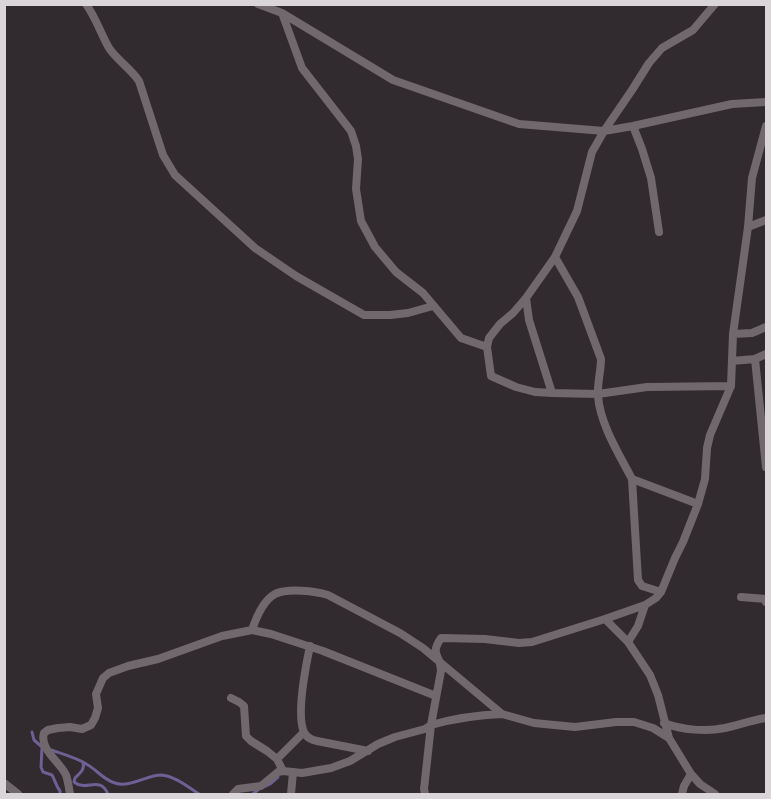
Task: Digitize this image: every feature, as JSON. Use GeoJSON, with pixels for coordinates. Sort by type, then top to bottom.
{"type":"FeatureCollection","features":[{"type":"Feature","properties":{"kind":"street"},"geometry":{"type":"LineString","coordinates":[[86,4],[111,50],[139,81],[160,148],[172,170],[241,236],[296,276],[364,315],[408,313],[434,306]]}},
{"type":"Feature","properties":{"kind":"street"},"geometry":{"type":"LineString","coordinates":[[258,4],[282,13],[393,80],[519,124],[604,131],[732,104],[766,102]]}},
{"type":"Feature","properties":{"kind":"street"},"geometry":{"type":"LineString","coordinates":[[715,4],[693,30],[662,48],[649,63],[592,152],[578,211],[555,257],[526,298],[494,330],[487,347],[491,376],[516,387],[536,392],[598,394],[646,387],[731,386]]}},
{"type":"Feature","properties":{"kind":"street"},"geometry":{"type":"LineString","coordinates":[[282,13],[302,68],[351,131],[358,159],[356,189],[361,221],[375,247],[396,272],[423,293],[461,338],[487,347]]}},
{"type":"Feature","properties":{"kind":"street"},"geometry":{"type":"LineString","coordinates":[[633,126],[651,178],[659,232]]}},
{"type":"Feature","properties":{"kind":"street"},"geometry":{"type":"LineString","coordinates":[[423,793],[431,725],[441,671],[435,647],[441,638],[532,642],[645,605],[661,592],[684,542],[698,504],[705,479],[707,448],[731,386],[733,334],[748,227],[752,178],[766,126]]}},
{"type":"Feature","properties":{"kind":"street"},"geometry":{"type":"LineString","coordinates":[[748,227],[766,220]]}},
{"type":"Feature","properties":{"kind":"street"},"geometry":{"type":"LineString","coordinates":[[555,257],[578,297],[601,359],[598,394],[600,408],[611,439],[632,479],[638,580],[642,586],[661,592]]}},
{"type":"Feature","properties":{"kind":"street"},"geometry":{"type":"LineString","coordinates":[[526,298],[529,320],[552,393]]}},
{"type":"Feature","properties":{"kind":"street"},"geometry":{"type":"LineString","coordinates":[[733,334],[752,333],[766,327]]}},
{"type":"Feature","properties":{"kind":"street"},"geometry":{"type":"LineString","coordinates":[[732,361],[754,359],[766,354]]}},
{"type":"Feature","properties":{"kind":"street"},"geometry":{"type":"LineString","coordinates":[[754,359],[766,467]]}},
{"type":"Feature","properties":{"kind":"street"},"geometry":{"type":"LineString","coordinates":[[632,479],[698,504]]}},
{"type":"Feature","properties":{"kind":"street"},"geometry":{"type":"LineString","coordinates":[[252,630],[256,617],[275,594],[288,591],[316,591],[328,595],[400,633],[423,648],[502,714]]}},
{"type":"Feature","properties":{"kind":"street"},"geometry":{"type":"LineString","coordinates":[[741,597],[766,599],[766,602]]}},
{"type":"Feature","properties":{"kind":"street"},"geometry":{"type":"LineString","coordinates":[[628,642],[638,626],[645,605]]}},
{"type":"Feature","properties":{"kind":"street"},"geometry":{"type":"LineString","coordinates":[[605,619],[628,642],[650,675],[658,695],[669,738],[691,774],[715,795]]}},
{"type":"Feature","properties":{"kind":"street"},"geometry":{"type":"LineString","coordinates":[[70,795],[65,775],[42,740],[44,733],[48,730],[70,727],[82,729],[91,725],[98,708],[96,694],[103,678],[109,673],[158,659],[222,636],[252,630],[271,634],[310,646],[436,696]]}},
{"type":"Feature","properties":{"kind":"street"},"geometry":{"type":"LineString","coordinates":[[310,646],[301,709],[304,732],[317,741],[368,751]]}},
{"type":"Feature","properties":{"kind":"street"},"geometry":{"type":"LineString","coordinates":[[231,698],[244,706],[246,736],[277,759],[283,771]]}},
{"type":"Feature","properties":{"kind":"street"},"geometry":{"type":"LineString","coordinates":[[233,795],[238,789],[261,786],[278,772],[302,773],[331,768],[350,761],[395,737],[473,715],[502,714],[534,723],[575,727],[634,722],[653,728],[669,738]]}},
{"type":"Feature","properties":{"kind":"street"},"geometry":{"type":"LineString","coordinates":[[664,723],[673,727],[708,730],[766,718]]}},
{"type":"Feature","properties":{"kind":"street"},"geometry":{"type":"LineString","coordinates":[[277,759],[304,732]]}},
{"type":"Feature","properties":{"kind":"street"},"geometry":{"type":"LineString","coordinates":[[291,795],[293,772]]}},
{"type":"Feature","properties":{"kind":"street"},"geometry":{"type":"LineString","coordinates":[[682,795],[691,774]]}},
{"type":"Feature","properties":{"kind":"street"},"geometry":{"type":"LineString","coordinates":[[4,783],[18,795]]}},
{"type":"Feature","properties":{"kind":"waterway"},"geometry":{"type":"LineString","coordinates":[[32,732],[34,740],[42,747]]}},
{"type":"Feature","properties":{"kind":"waterway"},"geometry":{"type":"LineString","coordinates":[[42,747],[41,767],[43,772],[52,775],[60,794]]}},
{"type":"Feature","properties":{"kind":"waterway"},"geometry":{"type":"LineString","coordinates":[[48,749],[83,762],[115,783],[127,784],[161,775],[176,780],[199,794]]}},
{"type":"Feature","properties":{"kind":"waterway"},"geometry":{"type":"LineString","coordinates":[[83,762],[83,769],[74,782],[79,785],[97,784],[105,788],[108,794]]}},
{"type":"Feature","properties":{"kind":"waterway"},"geometry":{"type":"LineString","coordinates":[[266,786],[278,777]]}},
{"type":"Feature","properties":{"kind":"waterway"},"geometry":{"type":"LineString","coordinates":[[253,794],[260,788]]}}]}
